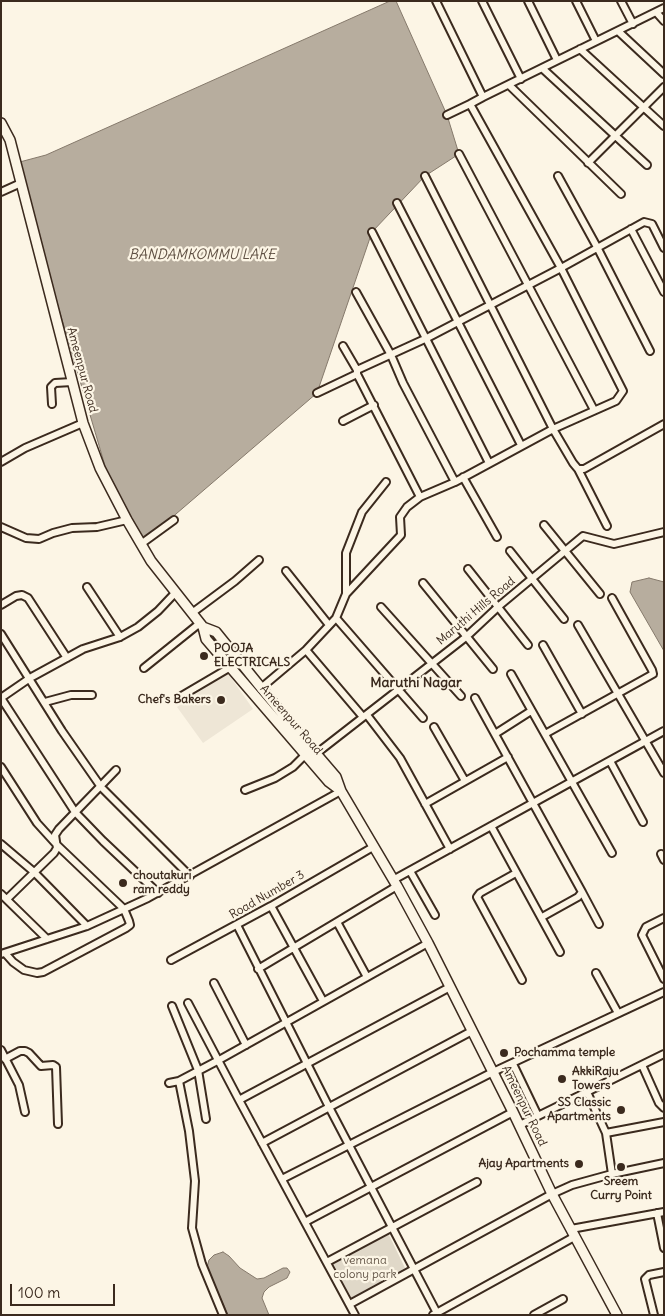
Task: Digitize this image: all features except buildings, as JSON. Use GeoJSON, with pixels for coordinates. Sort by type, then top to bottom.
{"type":"FeatureCollection","features":[{"type":"Feature","properties":{"kind":"street"},"geometry":{"type":"LineString","coordinates":[[436,1],[483,97]]}},
{"type":"Feature","properties":{"kind":"street"},"geometry":{"type":"LineString","coordinates":[[482,1],[520,79]]}},
{"type":"Feature","properties":{"kind":"street"},"geometry":{"type":"LineString","coordinates":[[528,1],[557,60]]}},
{"type":"Feature","properties":{"kind":"street"},"geometry":{"type":"LineString","coordinates":[[576,1],[596,42]]}},
{"type":"Feature","properties":{"kind":"street"},"geometry":{"type":"LineString","coordinates":[[621,1],[633,24]]}},
{"type":"Feature","properties":{"kind":"street"},"geometry":{"type":"LineString","coordinates":[[447,115],[664,8]]}},
{"type":"Feature","properties":{"kind":"street"},"geometry":{"type":"LineString","coordinates":[[656,12],[664,20]]}},
{"type":"Feature","properties":{"kind":"street"},"geometry":{"type":"LineString","coordinates":[[618,31],[664,74]]}},
{"type":"Feature","properties":{"kind":"street"},"geometry":{"type":"LineString","coordinates":[[580,49],[664,126]]}},
{"type":"Feature","properties":{"kind":"street"},"geometry":{"type":"LineString","coordinates":[[542,68],[647,165]]}},
{"type":"Feature","properties":{"kind":"street"},"geometry":{"type":"LineString","coordinates":[[509,85],[621,194]]}},
{"type":"Feature","properties":{"kind":"street"},"geometry":{"type":"LineString","coordinates":[[588,163],[664,87]]}},
{"type":"Feature","properties":{"kind":"street"},"geometry":{"type":"LineString","coordinates":[[261,688],[306,650],[336,618],[346,594],[401,534],[400,517],[407,507],[420,497],[455,482],[521,445],[616,401],[623,392],[561,268],[470,104]]}},
{"type":"Feature","properties":{"kind":"street","name":"Ameenpur Road"},"geometry":{"type":"LineString","coordinates":[[1,124],[10,140],[83,423],[100,468],[151,561],[202,625],[206,639],[329,782],[341,791],[428,943],[494,1072],[552,1194],[617,1315]]}},
{"type":"Feature","properties":{"kind":"street"},"geometry":{"type":"LineString","coordinates":[[459,154],[594,410]]}},
{"type":"Feature","properties":{"kind":"street"},"geometry":{"type":"LineString","coordinates":[[425,176],[554,429],[578,468],[607,526]]}},
{"type":"Feature","properties":{"kind":"street"},"geometry":{"type":"LineString","coordinates":[[558,176],[598,247],[650,351]]}},
{"type":"Feature","properties":{"kind":"street"},"geometry":{"type":"LineString","coordinates":[[1,192],[21,183]]}},
{"type":"Feature","properties":{"kind":"street"},"geometry":{"type":"LineString","coordinates":[[397,203],[521,445]]}},
{"type":"Feature","properties":{"kind":"street"},"geometry":{"type":"LineString","coordinates":[[317,393],[561,268],[644,222],[652,224],[664,248]]}},
{"type":"Feature","properties":{"kind":"street"},"geometry":{"type":"LineString","coordinates":[[631,229],[664,292]]}},
{"type":"Feature","properties":{"kind":"street"},"geometry":{"type":"LineString","coordinates":[[372,232],[489,463]]}},
{"type":"Feature","properties":{"kind":"street"},"geometry":{"type":"LineString","coordinates":[[356,292],[455,482]]}},
{"type":"Feature","properties":{"kind":"street"},"geometry":{"type":"LineString","coordinates":[[343,346],[420,497]]}},
{"type":"Feature","properties":{"kind":"street"},"geometry":{"type":"LineString","coordinates":[[52,404],[51,387],[55,383],[72,382]]}},
{"type":"Feature","properties":{"kind":"street"},"geometry":{"type":"LineString","coordinates":[[343,421],[374,405]]}},
{"type":"Feature","properties":{"kind":"street"},"geometry":{"type":"LineString","coordinates":[[1,462],[26,448],[83,423]]}},
{"type":"Feature","properties":{"kind":"street"},"geometry":{"type":"LineString","coordinates":[[578,468],[584,468],[664,424]]}},
{"type":"Feature","properties":{"kind":"street"},"geometry":{"type":"LineString","coordinates":[[463,477],[497,537]]}},
{"type":"Feature","properties":{"kind":"street"},"geometry":{"type":"LineString","coordinates":[[346,594],[346,552],[362,512],[386,482]]}},
{"type":"Feature","properties":{"kind":"street"},"geometry":{"type":"LineString","coordinates":[[1,527],[26,538],[39,539],[72,528],[97,527],[127,520]]}},
{"type":"Feature","properties":{"kind":"street"},"geometry":{"type":"LineString","coordinates":[[141,544],[174,520]]}},
{"type":"Feature","properties":{"kind":"street"},"geometry":{"type":"LineString","coordinates":[[544,526],[600,594]]}},
{"type":"Feature","properties":{"kind":"street","name":"Maruthi Hills Road"},"geometry":{"type":"LineString","coordinates":[[317,753],[466,637],[499,606],[583,536],[614,544],[664,532]]}},
{"type":"Feature","properties":{"kind":"street"},"geometry":{"type":"LineString","coordinates":[[510,551],[564,619]]}},
{"type":"Feature","properties":{"kind":"street"},"geometry":{"type":"LineString","coordinates":[[192,613],[235,581],[259,560]]}},
{"type":"Feature","properties":{"kind":"street"},"geometry":{"type":"LineString","coordinates":[[468,569],[528,645]]}},
{"type":"Feature","properties":{"kind":"street"},"geometry":{"type":"LineString","coordinates":[[286,571],[329,625]]}},
{"type":"Feature","properties":{"kind":"street"},"geometry":{"type":"LineString","coordinates":[[423,583],[493,669]]}},
{"type":"Feature","properties":{"kind":"street"},"geometry":{"type":"LineString","coordinates":[[87,587],[120,637]]}},
{"type":"Feature","properties":{"kind":"street"},"geometry":{"type":"LineString","coordinates":[[158,893],[75,812],[1,698],[30,678],[83,649],[120,637],[138,627],[158,611],[176,592]]}},
{"type":"Feature","properties":{"kind":"street"},"geometry":{"type":"LineString","coordinates":[[1,605],[16,596],[22,595],[28,598],[67,658]]}},
{"type":"Feature","properties":{"kind":"street"},"geometry":{"type":"LineString","coordinates":[[546,734],[652,676],[654,672],[612,598]]}},
{"type":"Feature","properties":{"kind":"street"},"geometry":{"type":"LineString","coordinates":[[381,607],[460,696]]}},
{"type":"Feature","properties":{"kind":"street"},"geometry":{"type":"LineString","coordinates":[[336,618],[422,718]]}},
{"type":"Feature","properties":{"kind":"street"},"geometry":{"type":"LineString","coordinates":[[3,953],[87,926],[158,893],[341,791],[336,777],[242,666],[216,632],[202,625],[144,668]]}},
{"type":"Feature","properties":{"kind":"street"},"geometry":{"type":"LineString","coordinates":[[578,625],[664,773]]}},
{"type":"Feature","properties":{"kind":"street"},"geometry":{"type":"LineString","coordinates":[[1,634],[101,787],[190,876]]}},
{"type":"Feature","properties":{"kind":"street"},"geometry":{"type":"LineString","coordinates":[[543,645],[582,714]]}},
{"type":"Feature","properties":{"kind":"street"},"geometry":{"type":"LineString","coordinates":[[306,650],[400,758],[450,849]]}},
{"type":"Feature","properties":{"kind":"street"},"geometry":{"type":"LineString","coordinates":[[178,698],[242,666]]}},
{"type":"Feature","properties":{"kind":"street"},"geometry":{"type":"LineString","coordinates":[[511,674],[612,853]]}},
{"type":"Feature","properties":{"kind":"street"},"geometry":{"type":"LineString","coordinates":[[45,702],[70,695],[92,695]]}},
{"type":"Feature","properties":{"kind":"street"},"geometry":{"type":"LineString","coordinates":[[475,698],[599,924]]}},
{"type":"Feature","properties":{"kind":"street"},"geometry":{"type":"LineString","coordinates":[[495,734],[531,711]]}},
{"type":"Feature","properties":{"kind":"street"},"geometry":{"type":"LineString","coordinates":[[434,727],[465,781]]}},
{"type":"Feature","properties":{"kind":"street"},"geometry":{"type":"LineString","coordinates":[[258,969],[337,922],[410,871],[664,731]]}},
{"type":"Feature","properties":{"kind":"street"},"geometry":{"type":"LineString","coordinates":[[244,790],[275,778],[293,767],[306,755]]}},
{"type":"Feature","properties":{"kind":"street"},"geometry":{"type":"LineString","coordinates":[[425,804],[508,757]]}},
{"type":"Feature","properties":{"kind":"street"},"geometry":{"type":"LineString","coordinates":[[610,761],[643,822]]}},
{"type":"Feature","properties":{"kind":"street"},"geometry":{"type":"LineString","coordinates":[[1,767],[37,823],[57,845],[124,909],[130,921],[130,925],[126,928],[43,972],[37,973],[24,970],[3,953]]}},
{"type":"Feature","properties":{"kind":"street"},"geometry":{"type":"LineString","coordinates":[[47,939],[4,896],[54,853],[57,848],[54,840],[55,835],[116,770]]}},
{"type":"Feature","properties":{"kind":"street"},"geometry":{"type":"LineString","coordinates":[[491,826],[560,952]]}},
{"type":"Feature","properties":{"kind":"street"},"geometry":{"type":"LineString","coordinates":[[1,844],[34,872],[87,926]]}},
{"type":"Feature","properties":{"kind":"street","name":"Road Number 3"},"geometry":{"type":"LineString","coordinates":[[171,960],[237,926],[373,847]]}},
{"type":"Feature","properties":{"kind":"street"},"geometry":{"type":"LineString","coordinates":[[410,871],[435,915]]}},
{"type":"Feature","properties":{"kind":"street"},"geometry":{"type":"LineString","coordinates":[[516,873],[477,896],[522,980]]}},
{"type":"Feature","properties":{"kind":"street"},"geometry":{"type":"LineString","coordinates":[[542,917],[578,897],[582,892]]}},
{"type":"Feature","properties":{"kind":"street"},"geometry":{"type":"LineString","coordinates":[[271,906],[323,1001]]}},
{"type":"Feature","properties":{"kind":"street"},"geometry":{"type":"LineString","coordinates":[[664,918],[646,927],[642,935],[664,979]]}},
{"type":"Feature","properties":{"kind":"street"},"geometry":{"type":"LineString","coordinates":[[337,922],[367,976]]}},
{"type":"Feature","properties":{"kind":"street"},"geometry":{"type":"LineString","coordinates":[[237,926],[284,1022],[415,1270],[436,1314],[573,1233],[660,1212],[664,1248]]}},
{"type":"Feature","properties":{"kind":"street"},"geometry":{"type":"LineString","coordinates":[[169,1083],[219,1060],[428,943]]}},
{"type":"Feature","properties":{"kind":"street"},"geometry":{"type":"LineString","coordinates":[[596,973],[618,1013]]}},
{"type":"Feature","properties":{"kind":"street"},"geometry":{"type":"LineString","coordinates":[[214,983],[246,1045]]}},
{"type":"Feature","properties":{"kind":"street"},"geometry":{"type":"LineString","coordinates":[[239,1100],[450,987]]}},
{"type":"Feature","properties":{"kind":"street"},"geometry":{"type":"LineString","coordinates":[[282,1179],[494,1072],[664,992]]}},
{"type":"Feature","properties":{"kind":"street"},"geometry":{"type":"LineString","coordinates":[[188,1003],[355,1315]]}},
{"type":"Feature","properties":{"kind":"street"},"geometry":{"type":"LineString","coordinates":[[172,1006],[198,1070],[206,1119]]}},
{"type":"Feature","properties":{"kind":"street"},"geometry":{"type":"LineString","coordinates":[[262,1143],[472,1031]]}},
{"type":"Feature","properties":{"kind":"street"},"geometry":{"type":"LineString","coordinates":[[1,1050],[19,1085],[25,1112]]}},
{"type":"Feature","properties":{"kind":"street"},"geometry":{"type":"LineString","coordinates":[[5,1059],[20,1051],[25,1051],[41,1066],[56,1066],[58,1124]]}},
{"type":"Feature","properties":{"kind":"street"},"geometry":{"type":"LineString","coordinates":[[520,1125],[664,1054]]}},
{"type":"Feature","properties":{"kind":"street"},"geometry":{"type":"LineString","coordinates":[[513,1064],[538,1116]]}},
{"type":"Feature","properties":{"kind":"street"},"geometry":{"type":"LineString","coordinates":[[642,1065],[659,1103],[664,1108]]}},
{"type":"Feature","properties":{"kind":"street"},"geometry":{"type":"LineString","coordinates":[[179,1080],[189,1131],[195,1181],[192,1228],[202,1264],[223,1315]]}},
{"type":"Feature","properties":{"kind":"street"},"geometry":{"type":"LineString","coordinates":[[587,1092],[606,1133],[612,1174]]}},
{"type":"Feature","properties":{"kind":"street"},"geometry":{"type":"LineString","coordinates":[[305,1222],[513,1112]]}},
{"type":"Feature","properties":{"kind":"street"},"geometry":{"type":"LineString","coordinates":[[606,1133],[664,1122]]}},
{"type":"Feature","properties":{"kind":"street"},"geometry":{"type":"LineString","coordinates":[[350,1304],[552,1194],[572,1185],[664,1163]]}},
{"type":"Feature","properties":{"kind":"street"},"geometry":{"type":"LineString","coordinates":[[327,1262],[477,1182]]}},
{"type":"Feature","properties":{"kind":"street"},"geometry":{"type":"LineString","coordinates":[[654,1315],[645,1279],[648,1275],[664,1272]]}},
{"type":"Feature","properties":{"kind":"street"},"geometry":{"type":"LineString","coordinates":[[534,1315],[563,1299]]}},
{"type":"Feature","properties":{"kind":"shaded area"},"geometry":{"type":"Polygon","coordinates":[[[227,672],[253,709],[203,743],[177,707],[227,672]]]}},
{"type":"Feature","properties":{"kind":"green space","name":"vemana colony park"},"geometry":{"type":"Polygon","coordinates":[[[388,1233],[405,1268],[351,1298],[329,1264],[388,1233]]]}},
{"type":"Feature","properties":{"kind":"water","name":"BANDAMKOMMU LAKE"},"geometry":{"type":"Polygon","coordinates":[[[390,1],[396,1],[447,115],[459,154],[425,176],[372,232],[317,393],[141,544],[113,493],[16,163],[46,155],[390,1]]]}},
{"type":"Feature","properties":{"kind":"water"},"geometry":{"type":"Polygon","coordinates":[[[649,578],[664,582],[664,651],[630,592],[632,582],[649,578]]]}},
{"type":"Feature","properties":{"kind":"water"},"geometry":{"type":"Polygon","coordinates":[[[223,1252],[240,1268],[257,1279],[264,1278],[283,1268],[287,1268],[290,1272],[287,1278],[269,1287],[264,1292],[262,1298],[269,1315],[228,1315],[207,1267],[209,1260],[214,1255],[223,1252]]]}},
{"type":"Feature","properties":{"kind":"place","name":"POOJA ELECTRICALS"},"geometry":{"type":"Point","coordinates":[204,656]}},
{"type":"Feature","properties":{"kind":"place","name":"Chef's Bakers"},"geometry":{"type":"Point","coordinates":[221,700]}},
{"type":"Feature","properties":{"kind":"place","name":"choutakuri ram reddy"},"geometry":{"type":"Point","coordinates":[123,883]}},
{"type":"Feature","properties":{"kind":"place","name":"Pochamma temple"},"geometry":{"type":"Point","coordinates":[504,1053]}},
{"type":"Feature","properties":{"kind":"place","name":"AkkiRaju Towers"},"geometry":{"type":"Point","coordinates":[562,1079]}},
{"type":"Feature","properties":{"kind":"place","name":"SS Classic Apartments"},"geometry":{"type":"Point","coordinates":[621,1110]}},
{"type":"Feature","properties":{"kind":"place","name":"Ajay Apartments"},"geometry":{"type":"Point","coordinates":[579,1164]}},
{"type":"Feature","properties":{"kind":"place","name":"Sreem Curry Point"},"geometry":{"type":"Point","coordinates":[621,1167]}},
{"type":"Feature","properties":{"kind":"district","name":"Maruthi Nagar"},"geometry":{"type":"Point","coordinates":[416,683]}}]}
